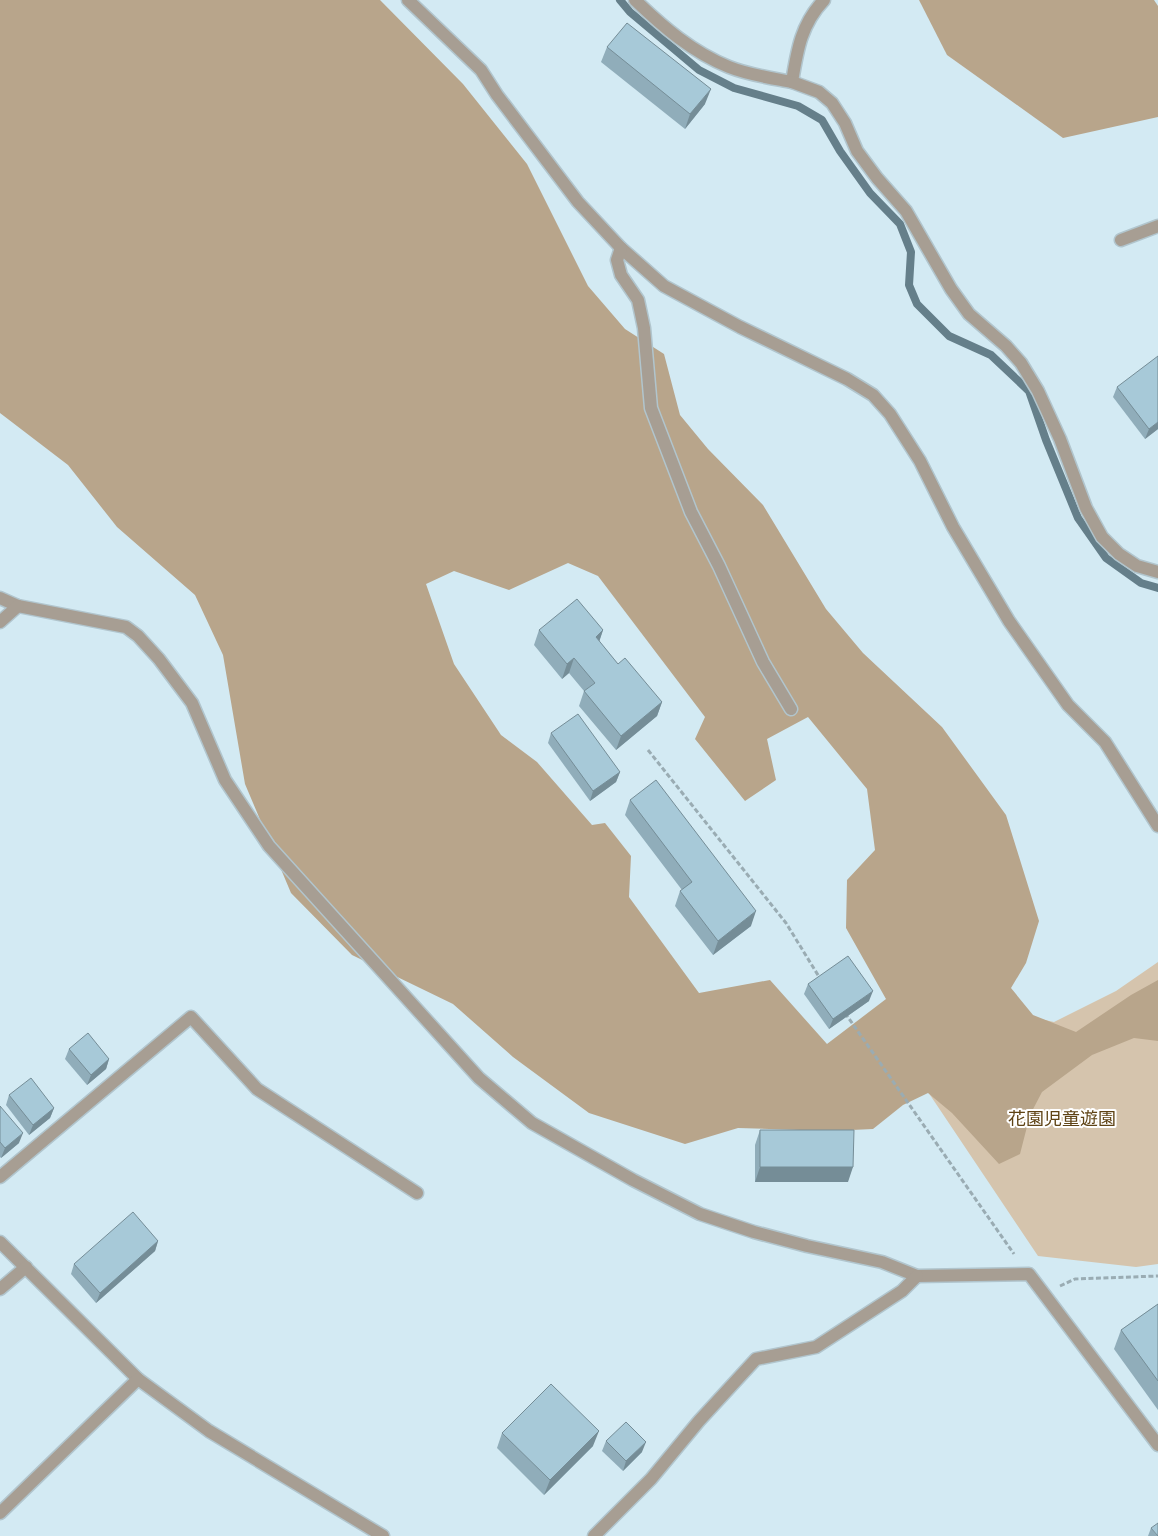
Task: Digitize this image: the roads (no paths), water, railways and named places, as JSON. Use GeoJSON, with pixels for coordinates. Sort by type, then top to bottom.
{"type":"FeatureCollection","features":[{"type":"Feature","properties":{"kind":"street"},"geometry":{"type":"LineString","coordinates":[[408,0],[481,70],[497,95],[578,202],[621,248],[664,286],[740,327],[847,378],[873,395],[890,414],[920,461],[953,528],[1008,621],[1068,705],[1104,742],[1158,826]]}},
{"type":"Feature","properties":{"kind":"street"},"geometry":{"type":"LineString","coordinates":[[635,0],[652,17],[689,46],[728,67],[750,74],[792,82],[819,92],[832,103],[845,123],[857,151],[877,178],[906,211],[951,289],[969,314],[1006,346],[1021,363],[1038,391],[1086,508],[1102,537],[1119,554],[1137,566],[1158,572]]}},
{"type":"Feature","properties":{"kind":"street"},"geometry":{"type":"LineString","coordinates":[[792,82],[797,53],[804,29],[824,0]]}},
{"type":"Feature","properties":{"kind":"street"},"geometry":{"type":"LineString","coordinates":[[1121,240],[1158,226]]}},
{"type":"Feature","properties":{"kind":"street"},"geometry":{"type":"LineString","coordinates":[[621,248],[617,260],[622,275],[638,300],[644,328],[651,408],[690,512],[719,566],[763,662],[791,709]]}},
{"type":"Feature","properties":{"kind":"street"},"geometry":{"type":"LineString","coordinates":[[0,598],[18,606],[126,627],[138,636],[159,659],[192,703],[225,780],[269,846],[479,1078],[532,1123],[633,1180],[700,1214],[772,1236],[882,1262],[917,1276],[1029,1274],[1158,1445]]}},
{"type":"Feature","properties":{"kind":"street"},"geometry":{"type":"LineString","coordinates":[[0,622],[18,606]]}},
{"type":"Feature","properties":{"kind":"street"},"geometry":{"type":"LineString","coordinates":[[0,1177],[191,1016],[257,1090],[417,1193]]}},
{"type":"Feature","properties":{"kind":"street"},"geometry":{"type":"LineString","coordinates":[[0,1242],[138,1379],[209,1431],[383,1536]]}},
{"type":"Feature","properties":{"kind":"street"},"geometry":{"type":"LineString","coordinates":[[0,1289],[26,1267]]}},
{"type":"Feature","properties":{"kind":"street"},"geometry":{"type":"LineString","coordinates":[[594,1536],[651,1479],[699,1421],[756,1359],[816,1347],[902,1291],[917,1276]]}},
{"type":"Feature","properties":{"kind":"street"},"geometry":{"type":"LineString","coordinates":[[0,1513],[138,1379]]}},
{"type":"Feature","properties":{"kind":"waterway"},"geometry":{"type":"LineString","coordinates":[[620,0],[630,12],[699,70],[734,88],[798,106],[822,120],[840,151],[870,193],[900,224],[911,252],[909,285],[917,304],[949,336],[991,355],[1029,391],[1046,440],[1078,518],[1106,558],[1141,583],[1158,588]]}},
{"type":"Feature","properties":{"kind":"park label","name":"花園児童遊園"},"geometry":{"type":"Point","coordinates":[1062,1118]}}]}
